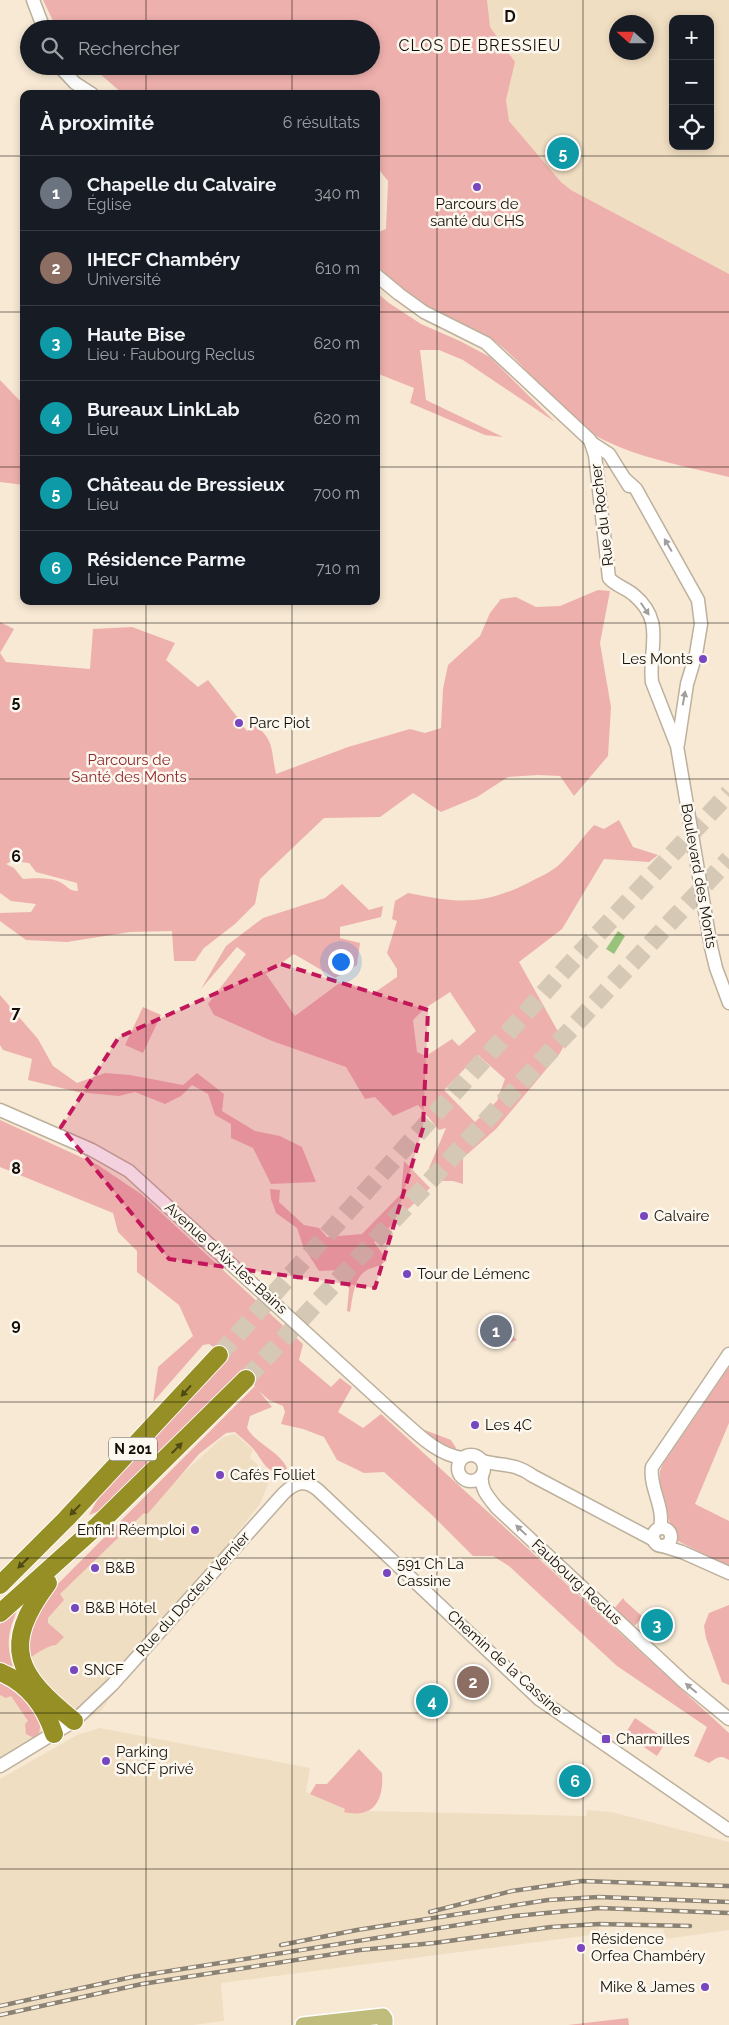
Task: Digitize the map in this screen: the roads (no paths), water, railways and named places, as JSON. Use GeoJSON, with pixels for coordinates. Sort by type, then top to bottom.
{"type":"FeatureCollection","features":[{"type":"Feature","properties":{"kind":"highway","name":"N 201"},"geometry":{"type":"LineString","coordinates":[[0,1585],[45,1542],[219,1355]]}},
{"type":"Feature","properties":{"kind":"highway","name":"N 201"},"geometry":{"type":"LineString","coordinates":[[0,1613],[98,1524],[246,1379]]}},
{"type":"Feature","properties":{"kind":"highway"},"geometry":{"type":"LineString","coordinates":[[74,1722],[40,1693],[26,1678],[19,1666],[15,1652],[17,1629],[29,1604],[142,1482]]}},
{"type":"Feature","properties":{"kind":"highway"},"geometry":{"type":"LineString","coordinates":[[0,1672],[16,1681],[35,1697],[46,1715],[54,1734]]}},
{"type":"Feature","properties":{"kind":"main road"},"geometry":{"type":"LineString","coordinates":[[33,0],[41,20]]}},
{"type":"Feature","properties":{"kind":"main road"},"geometry":{"type":"LineString","coordinates":[[67,75],[86,90]]}},
{"type":"Feature","properties":{"kind":"main road"},"geometry":{"type":"LineString","coordinates":[[380,278],[424,312],[486,343],[585,434],[597,452],[616,463],[632,490],[639,496],[698,600],[701,624],[696,654],[687,684],[677,746]]}},
{"type":"Feature","properties":{"kind":"main road","name":"Rue du Rocher"},"geometry":{"type":"LineString","coordinates":[[597,452],[609,578],[614,584],[635,596],[648,610],[655,633],[651,672],[652,682],[677,746]]}},
{"type":"Feature","properties":{"kind":"main road","name":"Boulevard des Monts"},"geometry":{"type":"LineString","coordinates":[[677,746],[710,947],[729,1003]]}},
{"type":"Feature","properties":{"kind":"main road","name":"Avenue d'Aix-les-Bains"},"geometry":{"type":"LineString","coordinates":[[0,1110],[92,1150],[130,1171],[428,1442],[460,1464]]}},
{"type":"Feature","properties":{"kind":"main road"},"geometry":{"type":"LineString","coordinates":[[662,1536],[665,1515],[660,1508],[650,1477],[652,1467],[729,1354]]}},
{"type":"Feature","properties":{"kind":"main road"},"geometry":{"type":"LineString","coordinates":[[471,1454],[480,1457],[483,1470],[478,1479],[469,1481],[462,1478],[460,1464],[471,1454]]}},
{"type":"Feature","properties":{"kind":"main road"},"geometry":{"type":"LineString","coordinates":[[483,1470],[514,1465],[633,1529],[662,1536],[682,1552],[729,1573]]}},
{"type":"Feature","properties":{"kind":"main road","name":"Faubourg Reclus"},"geometry":{"type":"LineString","coordinates":[[483,1470],[481,1481],[485,1493],[497,1508],[684,1682],[729,1719]]}},
{"type":"Feature","properties":{"kind":"main road","name":"Rue du Docteur Vernier"},"geometry":{"type":"LineString","coordinates":[[0,1766],[74,1722],[92,1705],[277,1500],[296,1483]]}},
{"type":"Feature","properties":{"kind":"main road","name":"Chemin de la Cassine"},"geometry":{"type":"LineString","coordinates":[[296,1483],[308,1484],[318,1490],[548,1706],[729,1830]]}},
{"type":"Feature","properties":{"kind":"main road"},"geometry":{"type":"LineString","coordinates":[[303,2025],[384,2020]]}},
{"type":"Feature","properties":{"kind":"tunnel"},"geometry":{"type":"LineString","coordinates":[[219,1355],[558,977],[729,793]]}},
{"type":"Feature","properties":{"kind":"tunnel"},"geometry":{"type":"LineString","coordinates":[[246,1379],[729,859]]}},
{"type":"Feature","properties":{"kind":"railway"},"geometry":{"type":"LineString","coordinates":[[430,1912],[512,1891],[582,1881],[729,1886]]}},
{"type":"Feature","properties":{"kind":"railway"},"geometry":{"type":"LineString","coordinates":[[281,1945],[357,1930],[548,1900],[599,1897],[729,1902]]}},
{"type":"Feature","properties":{"kind":"railway"},"geometry":{"type":"LineString","coordinates":[[0,2006],[132,1977],[515,1916],[599,1908],[729,1913]]}},
{"type":"Feature","properties":{"kind":"railway"},"geometry":{"type":"LineString","coordinates":[[0,2015],[142,1984],[360,1950],[434,1943],[551,1927],[599,1924],[690,1926]]}},
{"type":"Feature","properties":{"kind":"place","name":"Château de Bressieux"},"geometry":{"type":"Point","coordinates":[563,153]}},
{"type":"Feature","properties":{"kind":"place","name":"Parcours de santé du CHS"},"geometry":{"type":"Point","coordinates":[477,187]}},
{"type":"Feature","properties":{"kind":"place","name":"Les Monts"},"geometry":{"type":"Point","coordinates":[703,659]}},
{"type":"Feature","properties":{"kind":"place","name":"Parc Piot"},"geometry":{"type":"Point","coordinates":[239,723]}},
{"type":"Feature","properties":{"kind":"place","name":"Calvaire"},"geometry":{"type":"Point","coordinates":[644,1216]}},
{"type":"Feature","properties":{"kind":"place","name":"Tour de Lémenc"},"geometry":{"type":"Point","coordinates":[407,1274]}},
{"type":"Feature","properties":{"kind":"place","name":"Chapelle du Calvaire"},"geometry":{"type":"Point","coordinates":[496,1331]}},
{"type":"Feature","properties":{"kind":"place","name":"Les 4C"},"geometry":{"type":"Point","coordinates":[475,1425]}},
{"type":"Feature","properties":{"kind":"place","name":"Cafés Folliet"},"geometry":{"type":"Point","coordinates":[220,1475]}},
{"type":"Feature","properties":{"kind":"place","name":"Enfin! Réemploi"},"geometry":{"type":"Point","coordinates":[195,1530]}},
{"type":"Feature","properties":{"kind":"place","name":"B&B"},"geometry":{"type":"Point","coordinates":[95,1568]}},
{"type":"Feature","properties":{"kind":"place","name":"591 Ch La Cassine"},"geometry":{"type":"Point","coordinates":[387,1573]}},
{"type":"Feature","properties":{"kind":"place","name":"B&B Hôtel"},"geometry":{"type":"Point","coordinates":[75,1608]}},
{"type":"Feature","properties":{"kind":"place","name":"Haute Bise"},"geometry":{"type":"Point","coordinates":[657,1625]}},
{"type":"Feature","properties":{"kind":"place","name":"SNCF"},"geometry":{"type":"Point","coordinates":[74,1670]}},
{"type":"Feature","properties":{"kind":"place","name":"IHECF Chambéry"},"geometry":{"type":"Point","coordinates":[473,1682]}},
{"type":"Feature","properties":{"kind":"place","name":"Bureaux LinkLab"},"geometry":{"type":"Point","coordinates":[432,1701]}},
{"type":"Feature","properties":{"kind":"place","name":"Charmilles"},"geometry":{"type":"Point","coordinates":[606,1739]}},
{"type":"Feature","properties":{"kind":"place","name":"Parking SNCF privé"},"geometry":{"type":"Point","coordinates":[106,1761]}},
{"type":"Feature","properties":{"kind":"place","name":"Résidence Parme"},"geometry":{"type":"Point","coordinates":[575,1781]}},
{"type":"Feature","properties":{"kind":"place","name":"Résidence Orfea Chambéry"},"geometry":{"type":"Point","coordinates":[581,1948]}},
{"type":"Feature","properties":{"kind":"place","name":"Mike & James"},"geometry":{"type":"Point","coordinates":[705,1987]}},
{"type":"Feature","properties":{"kind":"district","name":"CLOS DE BRESSIEU"},"geometry":{"type":"Point","coordinates":[480,45]}},
{"type":"Feature","properties":{"kind":"park label","name":"Parcours de Santé des Monts"},"geometry":{"type":"Point","coordinates":[129,768]}}]}
